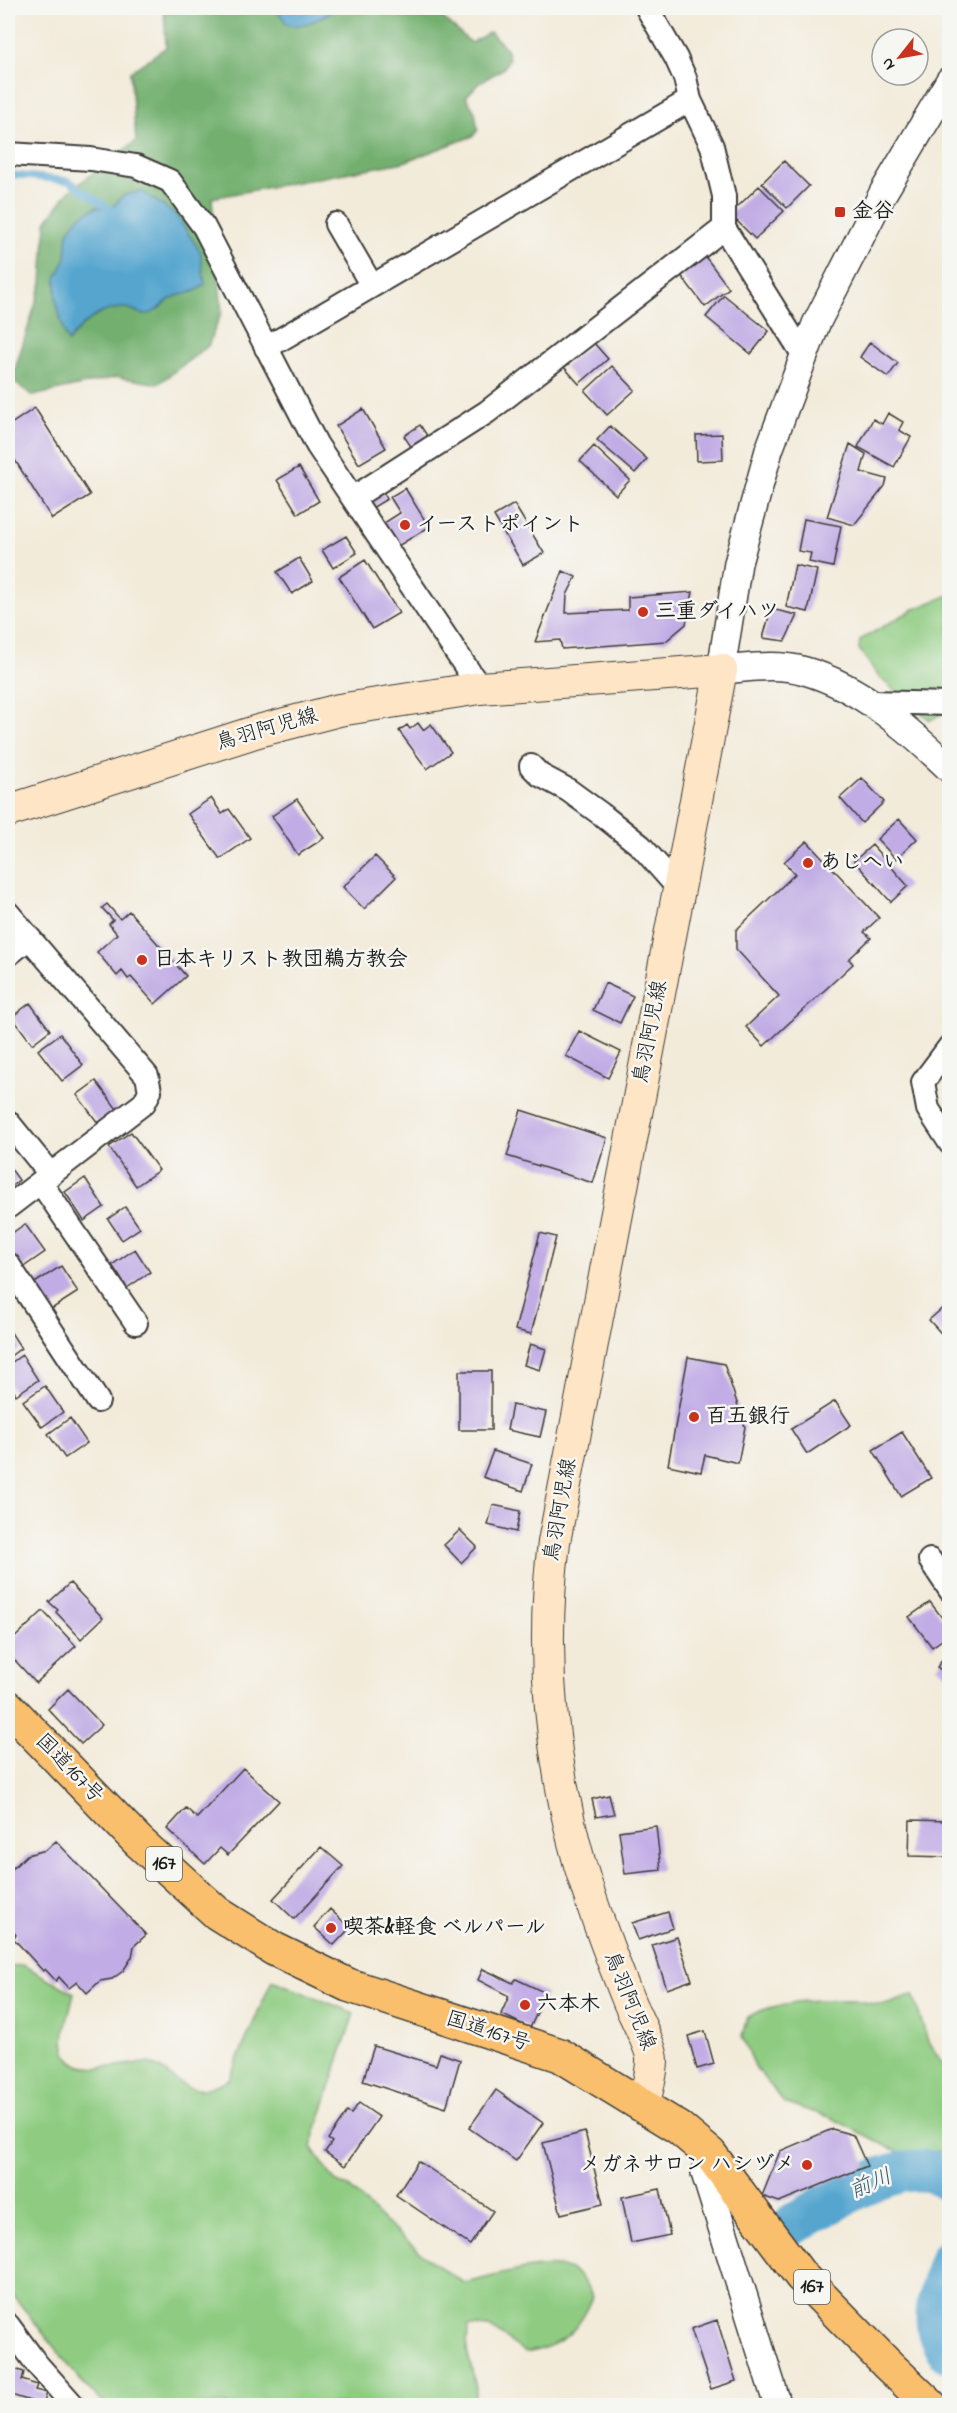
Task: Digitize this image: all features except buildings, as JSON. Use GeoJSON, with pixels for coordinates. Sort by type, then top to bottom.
{"type":"FeatureCollection","features":[{"type":"Feature","properties":{"kind":"highway","name":"国道167号"},"geometry":{"type":"LineString","coordinates":[[8,1707],[138,1841],[217,1913],[274,1949],[362,1990],[560,2055],[679,2128],[710,2154],[801,2276],[931,2406]]}},
{"type":"Feature","properties":{"kind":"main road","name":"鳥羽阿児線"},"geometry":{"type":"LineString","coordinates":[[8,811],[258,731],[339,710],[480,688],[721,670],[554,1542],[547,1591],[549,1701],[559,1776],[576,1848],[600,1925],[653,2059],[644,2105]]}},
{"type":"Feature","properties":{"kind":"street"},"geometry":{"type":"LineString","coordinates":[[647,8],[676,58],[685,78],[690,100],[703,124],[724,196],[724,228],[804,356]]}},
{"type":"Feature","properties":{"kind":"street"},"geometry":{"type":"LineString","coordinates":[[950,80],[883,193],[816,324],[769,450],[738,563],[721,670],[764,666],[804,670],[838,684],[870,702],[915,736],[950,769]]}},
{"type":"Feature","properties":{"kind":"street"},"geometry":{"type":"LineString","coordinates":[[266,348],[690,100]]}},
{"type":"Feature","properties":{"kind":"street"},"geometry":{"type":"LineString","coordinates":[[8,154],[91,159],[136,166],[170,181],[204,227],[318,445],[480,688]]}},
{"type":"Feature","properties":{"kind":"street"},"geometry":{"type":"LineString","coordinates":[[336,224],[372,286]]}},
{"type":"Feature","properties":{"kind":"street"},"geometry":{"type":"LineString","coordinates":[[353,498],[487,412],[724,228]]}},
{"type":"Feature","properties":{"kind":"street"},"geometry":{"type":"LineString","coordinates":[[870,702],[950,704]]}},
{"type":"Feature","properties":{"kind":"street"},"geometry":{"type":"LineString","coordinates":[[531,766],[540,775],[568,790],[601,814],[641,846],[679,889]]}},
{"type":"Feature","properties":{"kind":"street"},"geometry":{"type":"LineString","coordinates":[[8,913],[147,1076],[150,1091],[144,1103],[8,1207]]}},
{"type":"Feature","properties":{"kind":"street"},"geometry":{"type":"LineString","coordinates":[[8,955],[29,938]]}},
{"type":"Feature","properties":{"kind":"street"},"geometry":{"type":"LineString","coordinates":[[950,1046],[923,1082],[928,1109],[950,1143]]}},
{"type":"Feature","properties":{"kind":"street"},"geometry":{"type":"LineString","coordinates":[[8,1122],[136,1323]]}},
{"type":"Feature","properties":{"kind":"street"},"geometry":{"type":"LineString","coordinates":[[8,1264],[98,1401]]}},
{"type":"Feature","properties":{"kind":"street"},"geometry":{"type":"LineString","coordinates":[[930,1560],[950,1590]]}},
{"type":"Feature","properties":{"kind":"street"},"geometry":{"type":"LineString","coordinates":[[710,2154],[705,2173],[778,2406]]}},
{"type":"Feature","properties":{"kind":"street"},"geometry":{"type":"LineString","coordinates":[[8,2325],[36,2363],[74,2406]]}},
{"type":"Feature","properties":{"kind":"green space"},"geometry":{"type":"Polygon","coordinates":[[[164,8],[432,8],[471,43],[490,32],[506,48],[509,59],[503,69],[479,83],[466,97],[475,112],[478,130],[473,136],[404,162],[212,198],[222,312],[208,346],[158,384],[117,377],[33,396],[14,382],[15,369],[42,283],[46,222],[68,192],[136,141],[130,72],[166,47],[164,8]]]}},
{"type":"Feature","properties":{"kind":"green space"},"geometry":{"type":"Polygon","coordinates":[[[949,595],[949,710],[930,720],[879,677],[859,649],[860,640],[912,610],[949,595]]]}},
{"type":"Feature","properties":{"kind":"green space"},"geometry":{"type":"Polygon","coordinates":[[[23,1965],[74,1993],[64,2042],[68,2056],[74,2063],[93,2068],[147,2063],[161,2069],[176,2081],[197,2089],[211,2087],[229,2079],[272,1980],[354,2013],[311,2147],[335,2181],[350,2188],[387,2224],[435,2264],[464,2283],[539,2267],[567,2269],[577,2274],[593,2297],[581,2319],[575,2328],[560,2341],[526,2353],[489,2327],[468,2326],[467,2350],[476,2388],[473,2405],[107,2405],[85,2386],[8,2289],[8,1967],[23,1965]]]}},
{"type":"Feature","properties":{"kind":"green space"},"geometry":{"type":"Polygon","coordinates":[[[913,1995],[928,2041],[949,2074],[949,2151],[904,2155],[830,2117],[784,2103],[756,2068],[742,2037],[747,2017],[772,2007],[826,2000],[853,2000],[882,2004],[893,2003],[913,1995]]]}},
{"type":"Feature","properties":{"kind":"water"},"geometry":{"type":"Polygon","coordinates":[[[275,8],[339,8],[315,21],[302,25],[288,25],[275,8]]]}},
{"type":"Feature","properties":{"kind":"water"},"geometry":{"type":"Polygon","coordinates":[[[142,191],[176,215],[200,251],[205,284],[193,292],[172,298],[152,313],[142,314],[127,308],[118,308],[101,313],[86,323],[68,342],[56,300],[56,278],[66,258],[68,232],[80,216],[96,207],[110,209],[124,195],[142,191]]]}},
{"type":"Feature","properties":{"kind":"waterway"},"geometry":{"type":"LineString","coordinates":[[8,174],[69,181],[110,209]]}},
{"type":"Feature","properties":{"kind":"waterway","name":"前川"},"geometry":{"type":"LineString","coordinates":[[795,2223],[850,2192],[893,2174],[914,2171],[933,2172],[950,2181]]}},
{"type":"Feature","properties":{"kind":"waterway","name":"前川"},"geometry":{"type":"LineString","coordinates":[[950,2259],[937,2307],[938,2331],[942,2343],[950,2353]]}},
{"type":"Feature","properties":{"kind":"place","name":"金谷"},"geometry":{"type":"Point","coordinates":[840,212]}},
{"type":"Feature","properties":{"kind":"place","name":"イーストポイント"},"geometry":{"type":"Point","coordinates":[405,525]}},
{"type":"Feature","properties":{"kind":"place","name":"三重ダイハツ"},"geometry":{"type":"Point","coordinates":[643,612]}},
{"type":"Feature","properties":{"kind":"place","name":"あじへい"},"geometry":{"type":"Point","coordinates":[808,863]}},
{"type":"Feature","properties":{"kind":"place","name":"日本キリスト教団鵜方教会"},"geometry":{"type":"Point","coordinates":[142,960]}},
{"type":"Feature","properties":{"kind":"place","name":"百五銀行"},"geometry":{"type":"Point","coordinates":[694,1417]}},
{"type":"Feature","properties":{"kind":"place","name":"喫茶&軽食 ベルパール"},"geometry":{"type":"Point","coordinates":[331,1928]}},
{"type":"Feature","properties":{"kind":"place","name":"六本木"},"geometry":{"type":"Point","coordinates":[525,2005]}},
{"type":"Feature","properties":{"kind":"place","name":"メガネサロン ハシヅメ"},"geometry":{"type":"Point","coordinates":[807,2165]}}]}
